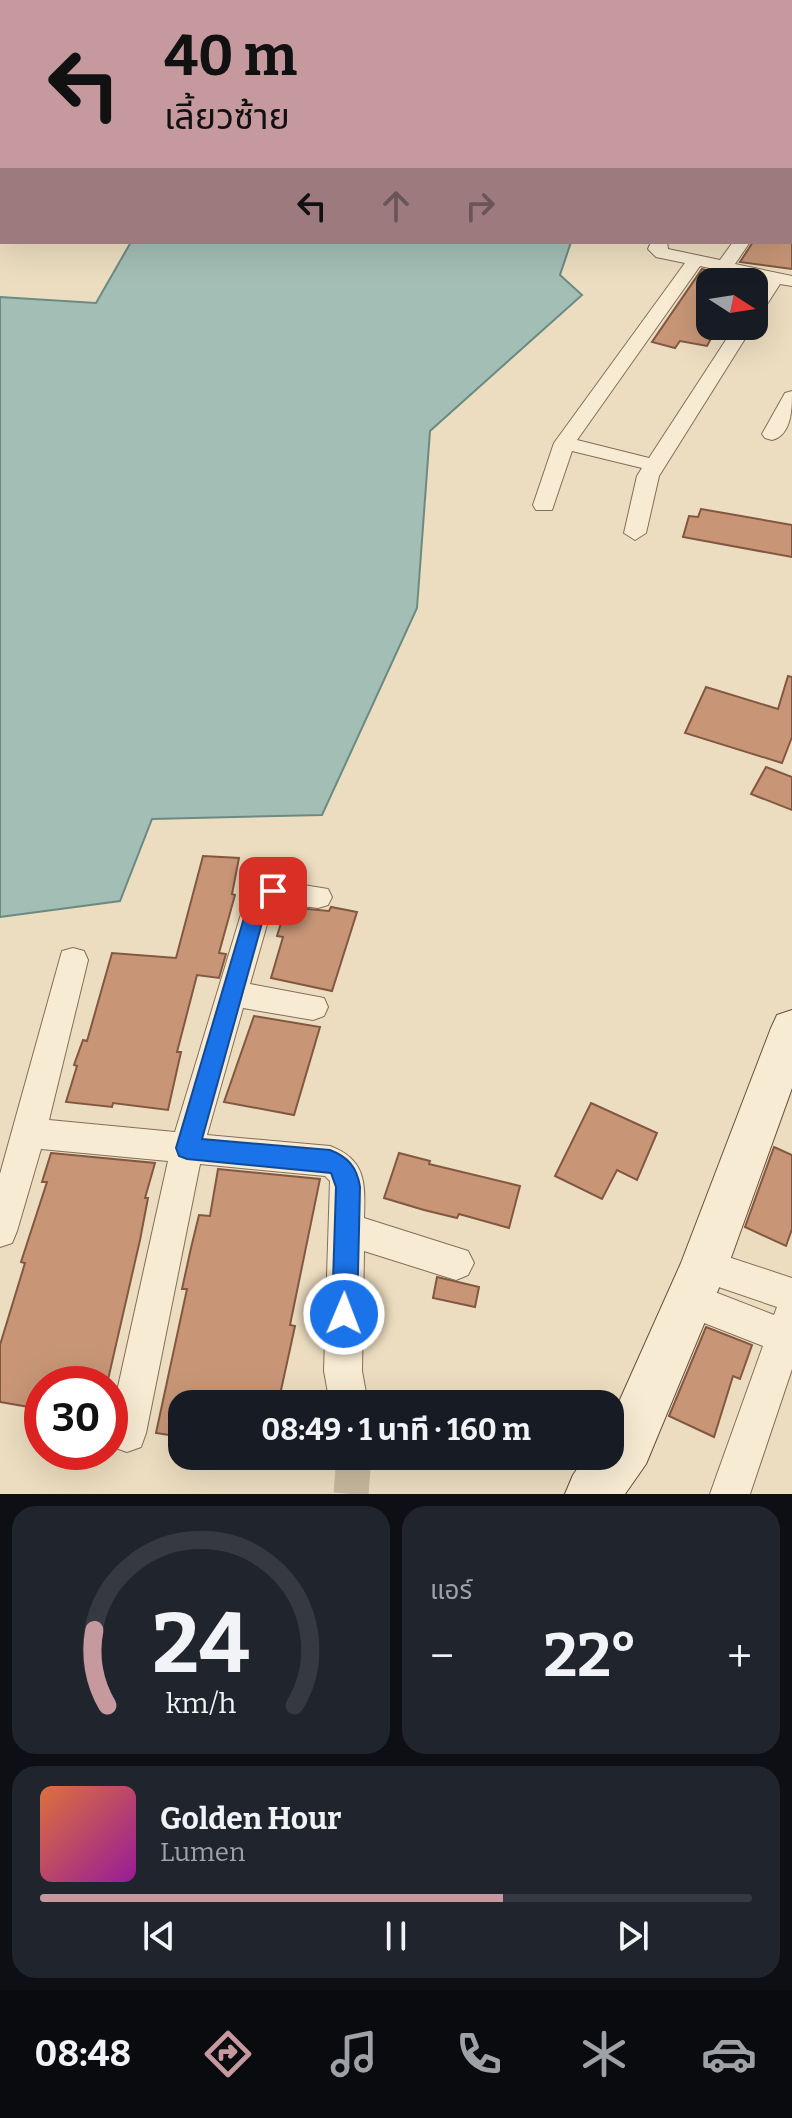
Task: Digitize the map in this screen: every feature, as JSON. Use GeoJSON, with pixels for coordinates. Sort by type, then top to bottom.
{"type":"FeatureCollection","features":[{"type":"Feature","properties":{"kind":"street"},"geometry":{"type":"LineString","coordinates":[[658,244],[657,249],[662,253],[784,279]]}},
{"type":"Feature","properties":{"kind":"street"},"geometry":{"type":"LineString","coordinates":[[724,267],[741,244]]}},
{"type":"Feature","properties":{"kind":"street"},"geometry":{"type":"LineString","coordinates":[[544,505],[564,443],[695,261]]}},
{"type":"Feature","properties":{"kind":"street"},"geometry":{"type":"LineString","coordinates":[[768,296],[784,279]]}},
{"type":"Feature","properties":{"kind":"street"},"geometry":{"type":"LineString","coordinates":[[635,533],[648,476],[735,340]]}},
{"type":"Feature","properties":{"kind":"street"},"geometry":{"type":"LineString","coordinates":[[772,434],[792,397]]}},
{"type":"Feature","properties":{"kind":"street"},"geometry":{"type":"LineString","coordinates":[[564,443],[654,465]]}},
{"type":"Feature","properties":{"kind":"street"},"geometry":{"type":"LineString","coordinates":[[128,1428],[187,1148],[259,901],[273,891],[318,897]]}},
{"type":"Feature","properties":{"kind":"street"},"geometry":{"type":"LineString","coordinates":[[0,1231],[29,1133],[73,960]]}},
{"type":"Feature","properties":{"kind":"street"},"geometry":{"type":"LineString","coordinates":[[232,994],[313,1007]]}},
{"type":"Feature","properties":{"kind":"street"},"geometry":{"type":"LineString","coordinates":[[592,1494],[627,1445],[697,1283],[782,1084],[792,1028]]}},
{"type":"Feature","properties":{"kind":"street"},"geometry":{"type":"LineString","coordinates":[[29,1133],[330,1161],[346,1175],[343,1371],[346,1390]]}},
{"type":"Feature","properties":{"kind":"street"},"geometry":{"type":"LineString","coordinates":[[346,1229],[456,1263]]}},
{"type":"Feature","properties":{"kind":"street"},"geometry":{"type":"LineString","coordinates":[[697,1283],[790,1317],[734,1493]]}},
{"type":"Feature","properties":{"kind":"water"},"geometry":{"type":"Polygon","coordinates":[[[130,244],[570,244],[560,275],[582,295],[430,431],[417,608],[322,815],[152,819],[120,901],[0,917],[0,297],[96,303],[130,244]]]}},
{"type":"Feature","properties":{"kind":"building"},"geometry":{"type":"Polygon","coordinates":[[[752,244],[792,244],[792,269],[740,262],[752,244]]]}},
{"type":"Feature","properties":{"kind":"building"},"geometry":{"type":"Polygon","coordinates":[[[696,278],[696,340],[710,340],[707,346],[680,341],[675,348],[652,342],[696,278]]]}},
{"type":"Feature","properties":{"kind":"building"},"geometry":{"type":"Polygon","coordinates":[[[701,509],[792,525],[792,557],[683,537],[689,516],[698,517],[701,509]]]}},
{"type":"Feature","properties":{"kind":"building"},"geometry":{"type":"Polygon","coordinates":[[[788,676],[792,677],[792,737],[782,763],[685,733],[706,687],[778,709],[788,676]]]}},
{"type":"Feature","properties":{"kind":"building"},"geometry":{"type":"Polygon","coordinates":[[[766,767],[792,777],[792,810],[751,794],[766,767]]]}},
{"type":"Feature","properties":{"kind":"building"},"geometry":{"type":"Polygon","coordinates":[[[203,856],[239,858],[232,894],[235,895],[219,953],[226,954],[219,978],[197,975],[177,1052],[181,1052],[168,1110],[113,1103],[112,1107],[66,1102],[77,1066],[74,1065],[83,1040],[87,1041],[112,953],[176,958],[203,856]]]}},
{"type":"Feature","properties":{"kind":"building"},"geometry":{"type":"Polygon","coordinates":[[[286,907],[329,911],[331,907],[357,912],[332,991],[271,978],[283,937],[277,936],[286,907]]]}},
{"type":"Feature","properties":{"kind":"building"},"geometry":{"type":"Polygon","coordinates":[[[254,1016],[320,1027],[294,1115],[224,1102],[254,1016]]]}},
{"type":"Feature","properties":{"kind":"building"},"geometry":{"type":"Polygon","coordinates":[[[591,1103],[657,1133],[637,1180],[617,1170],[602,1199],[555,1176],[591,1103]]]}},
{"type":"Feature","properties":{"kind":"building"},"geometry":{"type":"Polygon","coordinates":[[[774,1147],[792,1155],[792,1229],[786,1246],[745,1227],[774,1147]]]}},
{"type":"Feature","properties":{"kind":"building"},"geometry":{"type":"Polygon","coordinates":[[[51,1153],[155,1163],[111,1366],[24,1366],[24,1406],[0,1402],[0,1345],[25,1263],[21,1262],[47,1182],[42,1182],[51,1153]]]}},
{"type":"Feature","properties":{"kind":"building"},"geometry":{"type":"Polygon","coordinates":[[[399,1153],[430,1161],[429,1164],[520,1186],[509,1228],[459,1214],[457,1218],[384,1198],[399,1153]]]}},
{"type":"Feature","properties":{"kind":"building"},"geometry":{"type":"Polygon","coordinates":[[[218,1169],[320,1179],[290,1325],[295,1326],[281,1390],[168,1390],[168,1435],[156,1433],[187,1289],[182,1289],[199,1215],[210,1216],[218,1169]]]}},
{"type":"Feature","properties":{"kind":"building"},"geometry":{"type":"Polygon","coordinates":[[[437,1277],[479,1287],[475,1307],[433,1298],[437,1277]]]}},
{"type":"Feature","properties":{"kind":"building"},"geometry":{"type":"Polygon","coordinates":[[[706,1327],[752,1345],[740,1379],[733,1376],[714,1437],[669,1416],[706,1327]]]}},
{"type":"Feature","properties":{"kind":"tunnel"},"geometry":{"type":"LineString","coordinates":[[351,1494],[353,1470]]}},
{"type":"Feature","properties":{"kind":"route"},"geometry":{"type":"LineString","coordinates":[[273,891],[263,895],[259,901],[187,1148],[254,1152],[330,1161],[339,1165],[346,1175],[348,1187],[344,1314]]}}]}
